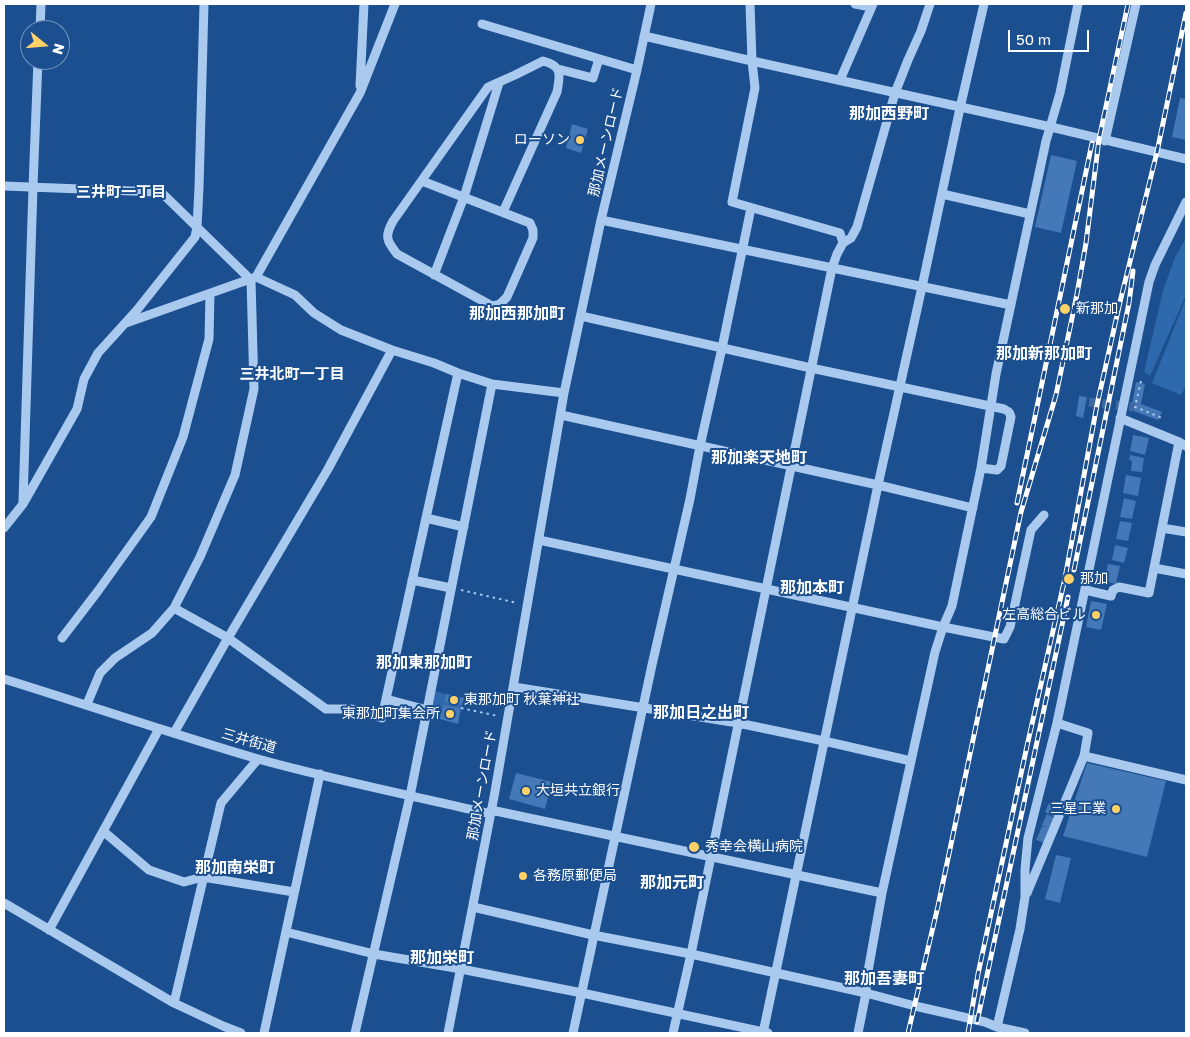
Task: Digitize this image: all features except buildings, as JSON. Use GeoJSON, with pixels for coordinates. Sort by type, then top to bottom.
{"type":"FeatureCollection","features":[{"type":"Feature","properties":{"kind":"street"},"geometry":{"type":"LineString","coordinates":[[40,20],[41,4]]}},
{"type":"Feature","properties":{"kind":"street"},"geometry":{"type":"LineString","coordinates":[[4,528],[22,504],[77,409],[84,379],[98,353],[123,323],[137,310],[195,237],[197,227],[204,4]]}},
{"type":"Feature","properties":{"kind":"street"},"geometry":{"type":"LineString","coordinates":[[360,94],[364,4]]}},
{"type":"Feature","properties":{"kind":"street"},"geometry":{"type":"LineString","coordinates":[[87,704],[100,673],[115,658],[152,633],[174,608],[200,557],[235,476],[254,390],[253,278],[360,94],[395,4]]}},
{"type":"Feature","properties":{"kind":"street","name":"那加メーンロード"},"geometry":{"type":"LineString","coordinates":[[448,1033],[514,687],[564,392],[601,220],[637,70],[650,4]]}},
{"type":"Feature","properties":{"kind":"street"},"geometry":{"type":"LineString","coordinates":[[750,4],[755,88],[732,202],[840,234],[843,243]]}},
{"type":"Feature","properties":{"kind":"street"},"geometry":{"type":"LineString","coordinates":[[840,80],[872,5],[855,4]]}},
{"type":"Feature","properties":{"kind":"street"},"geometry":{"type":"LineString","coordinates":[[673,1033],[691,954],[832,268],[843,243],[851,238],[857,227],[895,93],[921,31],[930,4]]}},
{"type":"Feature","properties":{"kind":"street"},"geometry":{"type":"LineString","coordinates":[[286,932],[374,954],[582,993],[764,1033],[878,485],[984,4]]}},
{"type":"Feature","properties":{"kind":"street"},"geometry":{"type":"LineString","coordinates":[[858,1033],[882,893],[935,652],[952,606],[981,468],[1011,304],[1046,141],[1060,93],[1078,4]]}},
{"type":"Feature","properties":{"kind":"street"},"geometry":{"type":"LineString","coordinates":[[1106,141],[1136,4]]}},
{"type":"Feature","properties":{"kind":"street"},"geometry":{"type":"LineString","coordinates":[[482,24],[637,70]]}},
{"type":"Feature","properties":{"kind":"street"},"geometry":{"type":"LineString","coordinates":[[644,36],[1186,159]]}},
{"type":"Feature","properties":{"kind":"street"},"geometry":{"type":"LineString","coordinates":[[558,69],[593,78],[598,58]]}},
{"type":"Feature","properties":{"kind":"street"},"geometry":{"type":"LineString","coordinates":[[422,181],[530,223],[533,230],[533,238],[507,297],[500,304],[492,306],[397,254],[388,242],[387,231],[393,222],[488,87],[543,61],[552,63],[558,69],[560,76],[557,92],[503,212]]}},
{"type":"Feature","properties":{"kind":"street"},"geometry":{"type":"LineString","coordinates":[[22,504],[38,70]]}},
{"type":"Feature","properties":{"kind":"street"},"geometry":{"type":"LineString","coordinates":[[434,275],[464,197],[499,82]]}},
{"type":"Feature","properties":{"kind":"street"},"geometry":{"type":"LineString","coordinates":[[4,186],[157,192],[163,194],[253,278],[295,295],[314,313],[341,330],[392,350],[492,384],[564,392]]}},
{"type":"Feature","properties":{"kind":"street"},"geometry":{"type":"LineString","coordinates":[[942,194],[1030,214]]}},
{"type":"Feature","properties":{"kind":"street"},"geometry":{"type":"LineString","coordinates":[[997,1027],[1020,929],[1025,897],[1028,838],[1057,723],[1149,282],[1154,265],[1186,202]]}},
{"type":"Feature","properties":{"kind":"street"},"geometry":{"type":"LineString","coordinates":[[573,1033],[642,708],[690,500],[751,208]]}},
{"type":"Feature","properties":{"kind":"street"},"geometry":{"type":"LineString","coordinates":[[601,220],[1011,304]]}},
{"type":"Feature","properties":{"kind":"street"},"geometry":{"type":"LineString","coordinates":[[123,323],[253,278]]}},
{"type":"Feature","properties":{"kind":"street"},"geometry":{"type":"LineString","coordinates":[[62,638],[152,517],[183,437],[209,339],[210,294]]}},
{"type":"Feature","properties":{"kind":"street"},"geometry":{"type":"LineString","coordinates":[[581,316],[1004,409],[1009,412],[1011,417],[1001,466],[997,470],[981,468]]}},
{"type":"Feature","properties":{"kind":"street"},"geometry":{"type":"LineString","coordinates":[[174,733],[328,469],[392,350]]}},
{"type":"Feature","properties":{"kind":"street"},"geometry":{"type":"LineString","coordinates":[[174,608],[228,638],[326,709],[352,709],[382,718],[458,373]]}},
{"type":"Feature","properties":{"kind":"street"},"geometry":{"type":"LineString","coordinates":[[356,1033],[410,796],[492,384]]}},
{"type":"Feature","properties":{"kind":"street"},"geometry":{"type":"LineString","coordinates":[[560,415],[878,485],[973,508]]}},
{"type":"Feature","properties":{"kind":"street"},"geometry":{"type":"LineString","coordinates":[[1085,590],[1111,596],[1112,590],[1119,587],[1149,593],[1162,528],[1183,444],[1120,418]]}},
{"type":"Feature","properties":{"kind":"street"},"geometry":{"type":"LineString","coordinates":[[539,540],[1004,639],[1010,627],[1030,530],[1044,515]]}},
{"type":"Feature","properties":{"kind":"street"},"geometry":{"type":"LineString","coordinates":[[426,518],[464,527]]}},
{"type":"Feature","properties":{"kind":"street"},"geometry":{"type":"LineString","coordinates":[[1162,528],[1186,532]]}},
{"type":"Feature","properties":{"kind":"street"},"geometry":{"type":"LineString","coordinates":[[1154,568],[1186,574]]}},
{"type":"Feature","properties":{"kind":"street"},"geometry":{"type":"LineString","coordinates":[[412,580],[451,588]]}},
{"type":"Feature","properties":{"kind":"street","name":"三井街道"},"geometry":{"type":"LineString","coordinates":[[4,678],[258,759],[410,796],[615,836],[882,893]]}},
{"type":"Feature","properties":{"kind":"street"},"geometry":{"type":"LineString","coordinates":[[514,687],[738,723],[911,761]]}},
{"type":"Feature","properties":{"kind":"street"},"geometry":{"type":"LineString","coordinates":[[386,700],[427,710]]}},
{"type":"Feature","properties":{"kind":"street"},"geometry":{"type":"LineString","coordinates":[[1025,897],[1084,756],[1088,732],[1057,723]]}},
{"type":"Feature","properties":{"kind":"street"},"geometry":{"type":"LineString","coordinates":[[49,930],[159,728]]}},
{"type":"Feature","properties":{"kind":"street"},"geometry":{"type":"LineString","coordinates":[[1084,756],[1186,780]]}},
{"type":"Feature","properties":{"kind":"street"},"geometry":{"type":"LineString","coordinates":[[174,1003],[221,803],[258,759]]}},
{"type":"Feature","properties":{"kind":"street"},"geometry":{"type":"LineString","coordinates":[[264,1033],[320,774]]}},
{"type":"Feature","properties":{"kind":"street"},"geometry":{"type":"LineString","coordinates":[[103,831],[149,870],[184,882],[203,877],[294,892]]}},
{"type":"Feature","properties":{"kind":"street"},"geometry":{"type":"LineString","coordinates":[[4,903],[174,1003],[241,1033]]}},
{"type":"Feature","properties":{"kind":"street"},"geometry":{"type":"LineString","coordinates":[[473,907],[866,993],[1025,1033]]}},
{"type":"Feature","properties":{"kind":"path"},"geometry":{"type":"LineString","coordinates":[[1141,381],[1135,407],[1162,418]]}},
{"type":"Feature","properties":{"kind":"path"},"geometry":{"type":"LineString","coordinates":[[451,588],[528,606]]}},
{"type":"Feature","properties":{"kind":"path"},"geometry":{"type":"LineString","coordinates":[[461,708],[508,718]]}},
{"type":"Feature","properties":{"kind":"shaded area"},"geometry":{"type":"Polygon","coordinates":[[[1186,238],[1186,295],[1150,376],[1144,372],[1163,291],[1175,257],[1186,238]]]}},
{"type":"Feature","properties":{"kind":"shaded area"},"geometry":{"type":"Polygon","coordinates":[[[1186,298],[1186,386],[1181,395],[1152,383],[1186,298]]]}},
{"type":"Feature","properties":{"kind":"shaded area"},"geometry":{"type":"Polygon","coordinates":[[[430,690],[446,694],[444,702],[462,705],[461,708],[440,719],[426,714],[430,690]]]}},
{"type":"Feature","properties":{"kind":"tunnel"},"geometry":{"type":"LineString","coordinates":[[1089,402],[1135,407]]}},
{"type":"Feature","properties":{"kind":"railway"},"geometry":{"type":"LineString","coordinates":[[908,1033],[938,906],[1021,512],[1056,395],[1086,243],[1099,139],[1128,4]]}},
{"type":"Feature","properties":{"kind":"railway"},"geometry":{"type":"LineString","coordinates":[[968,1033],[978,974],[1065,578],[1097,405],[1157,152],[1186,13]]}},
{"type":"Feature","properties":{"kind":"railway"},"geometry":{"type":"LineString","coordinates":[[1017,503],[1092,143]]}},
{"type":"Feature","properties":{"kind":"railway"},"geometry":{"type":"LineString","coordinates":[[1074,570],[1129,303],[1133,271]]}},
{"type":"Feature","properties":{"kind":"railway"},"geometry":{"type":"LineString","coordinates":[[977,1022],[1068,597]]}},
{"type":"Feature","properties":{"kind":"place","name":"ローソン"},"geometry":{"type":"Point","coordinates":[580,140]}},
{"type":"Feature","properties":{"kind":"place","name":"新那加"},"geometry":{"type":"Point","coordinates":[1065,309]}},
{"type":"Feature","properties":{"kind":"place","name":"那加"},"geometry":{"type":"Point","coordinates":[1069,579]}},
{"type":"Feature","properties":{"kind":"place","name":"左高総合ビル"},"geometry":{"type":"Point","coordinates":[1096,615]}},
{"type":"Feature","properties":{"kind":"place","name":"東那加町 秋葉神社"},"geometry":{"type":"Point","coordinates":[454,700]}},
{"type":"Feature","properties":{"kind":"place","name":"東那加町集会所"},"geometry":{"type":"Point","coordinates":[450,714]}},
{"type":"Feature","properties":{"kind":"place","name":"大垣共立銀行"},"geometry":{"type":"Point","coordinates":[526,791]}},
{"type":"Feature","properties":{"kind":"place","name":"三星工業"},"geometry":{"type":"Point","coordinates":[1116,809]}},
{"type":"Feature","properties":{"kind":"place","name":"秀幸会横山病院"},"geometry":{"type":"Point","coordinates":[694,847]}},
{"type":"Feature","properties":{"kind":"place","name":"各務原郵便局"},"geometry":{"type":"Point","coordinates":[523,876]}},
{"type":"Feature","properties":{"kind":"district","name":"那加西野町"},"geometry":{"type":"Point","coordinates":[889,114]}},
{"type":"Feature","properties":{"kind":"district","name":"三井町一丁目"},"geometry":{"type":"Point","coordinates":[121,192]}},
{"type":"Feature","properties":{"kind":"district","name":"那加西那加町"},"geometry":{"type":"Point","coordinates":[517,314]}},
{"type":"Feature","properties":{"kind":"district","name":"那加新那加町"},"geometry":{"type":"Point","coordinates":[1044,354]}},
{"type":"Feature","properties":{"kind":"district","name":"三井北町一丁目"},"geometry":{"type":"Point","coordinates":[292,374]}},
{"type":"Feature","properties":{"kind":"district","name":"那加楽天地町"},"geometry":{"type":"Point","coordinates":[759,458]}},
{"type":"Feature","properties":{"kind":"district","name":"那加本町"},"geometry":{"type":"Point","coordinates":[812,588]}},
{"type":"Feature","properties":{"kind":"district","name":"那加東那加町"},"geometry":{"type":"Point","coordinates":[424,663]}},
{"type":"Feature","properties":{"kind":"district","name":"那加日之出町"},"geometry":{"type":"Point","coordinates":[701,713]}},
{"type":"Feature","properties":{"kind":"district","name":"那加南栄町"},"geometry":{"type":"Point","coordinates":[235,868]}},
{"type":"Feature","properties":{"kind":"district","name":"那加元町"},"geometry":{"type":"Point","coordinates":[672,883]}},
{"type":"Feature","properties":{"kind":"district","name":"那加栄町"},"geometry":{"type":"Point","coordinates":[442,958]}},
{"type":"Feature","properties":{"kind":"district","name":"那加吾妻町"},"geometry":{"type":"Point","coordinates":[884,979]}}]}
